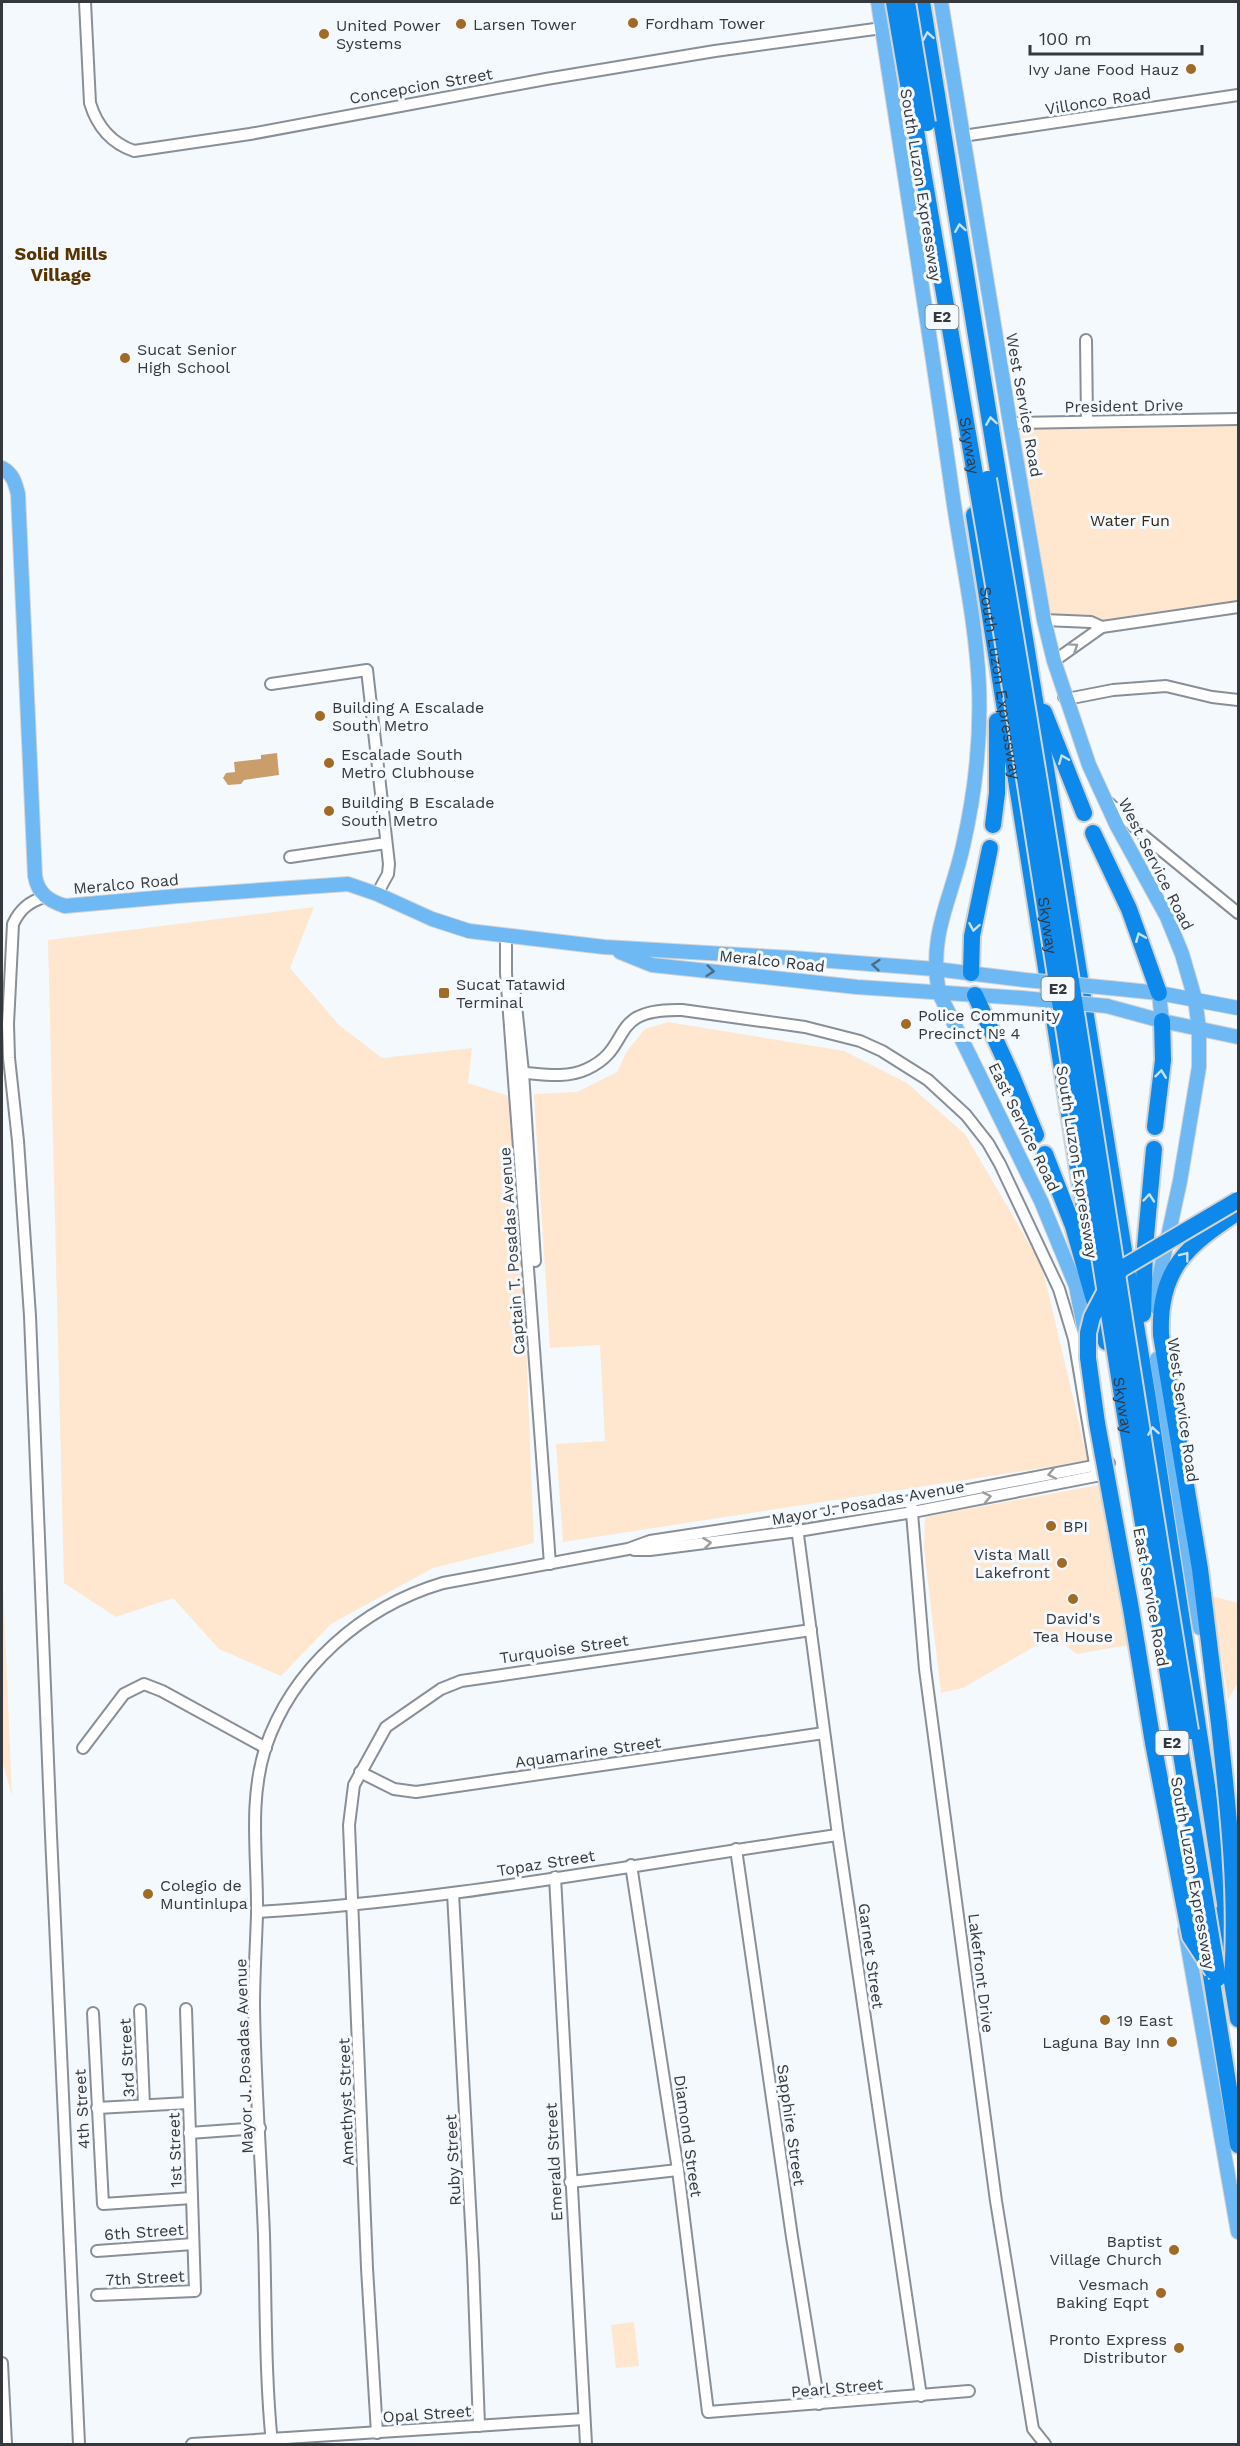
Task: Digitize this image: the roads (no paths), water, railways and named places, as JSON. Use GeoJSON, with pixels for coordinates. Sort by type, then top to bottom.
{"type":"FeatureCollection","features":[{"type":"Feature","properties":{"kind":"highway","name":"South Luzon Expressway"},"geometry":{"type":"LineString","coordinates":[[890,2],[1106,1342],[1239,2145]]}},
{"type":"Feature","properties":{"kind":"highway","name":"Skyway"},"geometry":{"type":"LineString","coordinates":[[894,2],[1002,632],[1124,1409],[1229,1981],[1239,2019]]}},
{"type":"Feature","properties":{"kind":"highway","name":"Skyway"},"geometry":{"type":"LineString","coordinates":[[907,2],[1016,642],[1134,1396],[1229,1981],[1239,2099]]}},
{"type":"Feature","properties":{"kind":"highway","name":"South Luzon Expressway"},"geometry":{"type":"LineString","coordinates":[[922,2],[1148,1399],[1229,1981]]}},
{"type":"Feature","properties":{"kind":"highway"},"geometry":{"type":"LineString","coordinates":[[1023,624],[1042,707],[1084,813]]}},
{"type":"Feature","properties":{"kind":"highway"},"geometry":{"type":"LineString","coordinates":[[993,634],[998,739],[997,793],[993,825]]}},
{"type":"Feature","properties":{"kind":"highway"},"geometry":{"type":"LineString","coordinates":[[1094,833],[1132,918],[1159,993]]}},
{"type":"Feature","properties":{"kind":"highway"},"geometry":{"type":"LineString","coordinates":[[971,973],[972,936],[990,848]]}},
{"type":"Feature","properties":{"kind":"highway"},"geometry":{"type":"LineString","coordinates":[[975,995],[1036,1135]]}},
{"type":"Feature","properties":{"kind":"highway"},"geometry":{"type":"LineString","coordinates":[[1155,1127],[1163,1060],[1162,1021]]}},
{"type":"Feature","properties":{"kind":"highway"},"geometry":{"type":"LineString","coordinates":[[1148,1399],[1142,1301],[1154,1149]]}},
{"type":"Feature","properties":{"kind":"highway"},"geometry":{"type":"LineString","coordinates":[[1045,1154],[1073,1226],[1106,1342]]}},
{"type":"Feature","properties":{"kind":"highway"},"geometry":{"type":"LineString","coordinates":[[1229,1981],[1190,1936],[1173,1854],[1097,1423],[1088,1358],[1088,1333],[1092,1317],[1121,1269],[1239,1200]]}},
{"type":"Feature","properties":{"kind":"highway"},"geometry":{"type":"LineString","coordinates":[[1229,1981],[1235,1932],[1222,1756],[1200,1569],[1161,1335],[1160,1314],[1163,1296],[1183,1257],[1201,1236],[1239,1212]]}},
{"type":"Feature","properties":{"kind":"main road","name":"East Service Road"},"geometry":{"type":"LineString","coordinates":[[878,2],[976,643],[979,687],[975,782],[963,850],[940,923],[935,969],[939,993],[1022,1160],[1076,1286],[1137,1604],[1190,1962],[1239,2232]]}},
{"type":"Feature","properties":{"kind":"main road","name":"West Service Road"},"geometry":{"type":"LineString","coordinates":[[941,2],[1010,423],[1044,620],[1054,661],[1077,735],[1101,793],[1167,917],[1182,954],[1195,999],[1199,1029],[1198,1067],[1158,1283],[1155,1348],[1182,1524],[1239,1854]]}},
{"type":"Feature","properties":{"kind":"main road"},"geometry":{"type":"LineString","coordinates":[[2,468],[8,471],[15,481],[18,494],[33,843],[37,886],[44,897]]}},
{"type":"Feature","properties":{"kind":"main road","name":"Meralco Road"},"geometry":{"type":"LineString","coordinates":[[44,897],[65,906],[348,884],[469,931],[604,947],[935,969],[1159,993],[1239,1008]]}},
{"type":"Feature","properties":{"kind":"main road","name":"Meralco Road"},"geometry":{"type":"LineString","coordinates":[[604,947],[652,965],[857,987],[1107,1006],[1162,1021],[1239,1037]]}},
{"type":"Feature","properties":{"kind":"main road"},"geometry":{"type":"LineString","coordinates":[[971,973],[975,995]]}},
{"type":"Feature","properties":{"kind":"main road"},"geometry":{"type":"LineString","coordinates":[[1159,993],[1162,1021]]}},
{"type":"Feature","properties":{"kind":"main road"},"geometry":{"type":"LineString","coordinates":[[1096,1471],[1105,1438]]}},
{"type":"Feature","properties":{"kind":"street","name":"Concepcion Street"},"geometry":{"type":"LineString","coordinates":[[85,2],[90,103],[93,115],[106,134],[125,148],[134,151],[250,134],[546,79],[715,51],[882,28]]}},
{"type":"Feature","properties":{"kind":"street","name":"Villonco Road"},"geometry":{"type":"LineString","coordinates":[[963,136],[1239,95]]}},
{"type":"Feature","properties":{"kind":"street"},"geometry":{"type":"LineString","coordinates":[[1086,340],[1087,421]]}},
{"type":"Feature","properties":{"kind":"street","name":"President Drive"},"geometry":{"type":"LineString","coordinates":[[1010,423],[1239,419]]}},
{"type":"Feature","properties":{"kind":"street"},"geometry":{"type":"LineString","coordinates":[[1054,661],[1102,627],[1239,607]]}},
{"type":"Feature","properties":{"kind":"street"},"geometry":{"type":"LineString","coordinates":[[1044,620],[1091,622],[1102,627]]}},
{"type":"Feature","properties":{"kind":"street"},"geometry":{"type":"LineString","coordinates":[[271,684],[367,670],[388,874],[377,894]]}},
{"type":"Feature","properties":{"kind":"street"},"geometry":{"type":"LineString","coordinates":[[1064,697],[1072,698],[1113,690],[1166,686],[1212,697],[1239,700]]}},
{"type":"Feature","properties":{"kind":"street"},"geometry":{"type":"LineString","coordinates":[[1101,793],[1112,807],[1144,836],[1239,913]]}},
{"type":"Feature","properties":{"kind":"street"},"geometry":{"type":"LineString","coordinates":[[290,857],[386,843]]}},
{"type":"Feature","properties":{"kind":"street"},"geometry":{"type":"LineString","coordinates":[[44,897],[28,903],[17,915],[13,924],[8,1024],[30,1316],[51,1847],[79,2445]]}},
{"type":"Feature","properties":{"kind":"street","name":"Captain T. Posadas Avenue"},"geometry":{"type":"LineString","coordinates":[[508,936],[553,1564]]}},
{"type":"Feature","properties":{"kind":"street"},"geometry":{"type":"LineString","coordinates":[[518,1072],[562,1076],[586,1070],[603,1060],[628,1023],[636,1016],[659,1010],[681,1010],[834,1033],[882,1051],[928,1080],[966,1115],[988,1143],[1013,1188],[1049,1264],[1074,1339],[1096,1471]]}},
{"type":"Feature","properties":{"kind":"street","name":"Mayor J. Posadas Avenue"},"geometry":{"type":"LineString","coordinates":[[272,2442],[254,2005],[257,1912],[253,1837],[254,1809],[257,1779],[266,1748],[281,1714],[318,1659],[359,1622],[423,1589],[469,1578],[628,1549],[650,1550],[912,1507],[1110,1468]]}},
{"type":"Feature","properties":{"kind":"street","name":"Lakefront Drive"},"geometry":{"type":"LineString","coordinates":[[912,1507],[925,1669],[996,2201],[1033,2429],[1045,2445]]}},
{"type":"Feature","properties":{"kind":"street","name":"Garnet Street"},"geometry":{"type":"LineString","coordinates":[[797,1526],[838,1835],[921,2396]]}},
{"type":"Feature","properties":{"kind":"street","name":"Turquoise Street"},"geometry":{"type":"LineString","coordinates":[[360,1772],[386,1727],[441,1689],[461,1681],[811,1630]]}},
{"type":"Feature","properties":{"kind":"street"},"geometry":{"type":"LineString","coordinates":[[83,1748],[124,1694],[144,1684],[162,1691],[266,1748]]}},
{"type":"Feature","properties":{"kind":"street","name":"Aquamarine Street"},"geometry":{"type":"LineString","coordinates":[[360,1772],[394,1789],[416,1792],[824,1733]]}},
{"type":"Feature","properties":{"kind":"street","name":"Amethyst Street"},"geometry":{"type":"LineString","coordinates":[[360,1772],[351,1795],[349,1825],[367,2268],[377,2433]]}},
{"type":"Feature","properties":{"kind":"street","name":"Topaz Street"},"geometry":{"type":"LineString","coordinates":[[257,1912],[353,1906],[453,1893],[838,1835]]}},
{"type":"Feature","properties":{"kind":"street","name":"Sapphire Street"},"geometry":{"type":"LineString","coordinates":[[736,1850],[792,2237],[819,2404]]}},
{"type":"Feature","properties":{"kind":"street","name":"Diamond Street"},"geometry":{"type":"LineString","coordinates":[[631,1865],[678,2170],[708,2412]]}},
{"type":"Feature","properties":{"kind":"street","name":"Emerald Street"},"geometry":{"type":"LineString","coordinates":[[555,1877],[586,2445]]}},
{"type":"Feature","properties":{"kind":"street","name":"Ruby Street"},"geometry":{"type":"LineString","coordinates":[[453,1893],[473,2261],[479,2426]]}},
{"type":"Feature","properties":{"kind":"street","name":"1st Street"},"geometry":{"type":"LineString","coordinates":[[186,2009],[195,2291]]}},
{"type":"Feature","properties":{"kind":"street","name":"3rd Street"},"geometry":{"type":"LineString","coordinates":[[140,2010],[144,2105]]}},
{"type":"Feature","properties":{"kind":"street","name":"4th Street"},"geometry":{"type":"LineString","coordinates":[[93,2013],[103,2204],[192,2198]]}},
{"type":"Feature","properties":{"kind":"street"},"geometry":{"type":"LineString","coordinates":[[97,2108],[189,2103]]}},
{"type":"Feature","properties":{"kind":"street"},"geometry":{"type":"LineString","coordinates":[[189,2133],[260,2128]]}},
{"type":"Feature","properties":{"kind":"street"},"geometry":{"type":"LineString","coordinates":[[570,2182],[678,2170]]}},
{"type":"Feature","properties":{"kind":"street","name":"6th Street"},"geometry":{"type":"LineString","coordinates":[[96,2251],[193,2244]]}},
{"type":"Feature","properties":{"kind":"street","name":"7th Street"},"geometry":{"type":"LineString","coordinates":[[97,2295],[195,2291]]}},
{"type":"Feature","properties":{"kind":"street"},"geometry":{"type":"LineString","coordinates":[[2,2363],[6,2445]]}},
{"type":"Feature","properties":{"kind":"street","name":"Pearl Street"},"geometry":{"type":"LineString","coordinates":[[708,2412],[969,2391]]}},
{"type":"Feature","properties":{"kind":"street","name":"Opal Street"},"geometry":{"type":"LineString","coordinates":[[192,2445],[272,2442],[584,2419]]}},
{"type":"Feature","properties":{"kind":"place","name":"Fordham Tower"},"geometry":{"type":"Point","coordinates":[633,23]}},
{"type":"Feature","properties":{"kind":"place","name":"Larsen Tower"},"geometry":{"type":"Point","coordinates":[461,24]}},
{"type":"Feature","properties":{"kind":"place","name":"United Power Systems"},"geometry":{"type":"Point","coordinates":[324,34]}},
{"type":"Feature","properties":{"kind":"place","name":"Ivy Jane Food Hauz"},"geometry":{"type":"Point","coordinates":[1191,69]}},
{"type":"Feature","properties":{"kind":"place","name":"Sucat Senior High School"},"geometry":{"type":"Point","coordinates":[125,358]}},
{"type":"Feature","properties":{"kind":"place","name":"Building A Escalade South Metro"},"geometry":{"type":"Point","coordinates":[320,716]}},
{"type":"Feature","properties":{"kind":"place","name":"Escalade South Metro Clubhouse"},"geometry":{"type":"Point","coordinates":[329,763]}},
{"type":"Feature","properties":{"kind":"place","name":"Building B Escalade South Metro"},"geometry":{"type":"Point","coordinates":[329,811]}},
{"type":"Feature","properties":{"kind":"place","name":"Sucat Tatawid Terminal"},"geometry":{"type":"Point","coordinates":[444,993]}},
{"type":"Feature","properties":{"kind":"place","name":"Police Community Precinct № 4"},"geometry":{"type":"Point","coordinates":[906,1024]}},
{"type":"Feature","properties":{"kind":"place","name":"BPI"},"geometry":{"type":"Point","coordinates":[1051,1526]}},
{"type":"Feature","properties":{"kind":"place","name":"Vista Mall Lakefront"},"geometry":{"type":"Point","coordinates":[1062,1563]}},
{"type":"Feature","properties":{"kind":"place","name":"David's Tea House"},"geometry":{"type":"Point","coordinates":[1073,1599]}},
{"type":"Feature","properties":{"kind":"place","name":"Colegio de Muntinlupa"},"geometry":{"type":"Point","coordinates":[148,1894]}},
{"type":"Feature","properties":{"kind":"place","name":"19 East"},"geometry":{"type":"Point","coordinates":[1105,2020]}},
{"type":"Feature","properties":{"kind":"place","name":"Laguna Bay Inn"},"geometry":{"type":"Point","coordinates":[1172,2042]}},
{"type":"Feature","properties":{"kind":"place","name":"Baptist Village Church"},"geometry":{"type":"Point","coordinates":[1174,2250]}},
{"type":"Feature","properties":{"kind":"place","name":"Vesmach Baking Eqpt"},"geometry":{"type":"Point","coordinates":[1161,2293]}},
{"type":"Feature","properties":{"kind":"place","name":"Pronto Express Distributor"},"geometry":{"type":"Point","coordinates":[1179,2348]}},
{"type":"Feature","properties":{"kind":"district","name":"Solid Mills Village"},"geometry":{"type":"Point","coordinates":[61,263]}},
{"type":"Feature","properties":{"kind":"park label","name":"Water Fun"},"geometry":{"type":"Point","coordinates":[1130,520]}}]}
